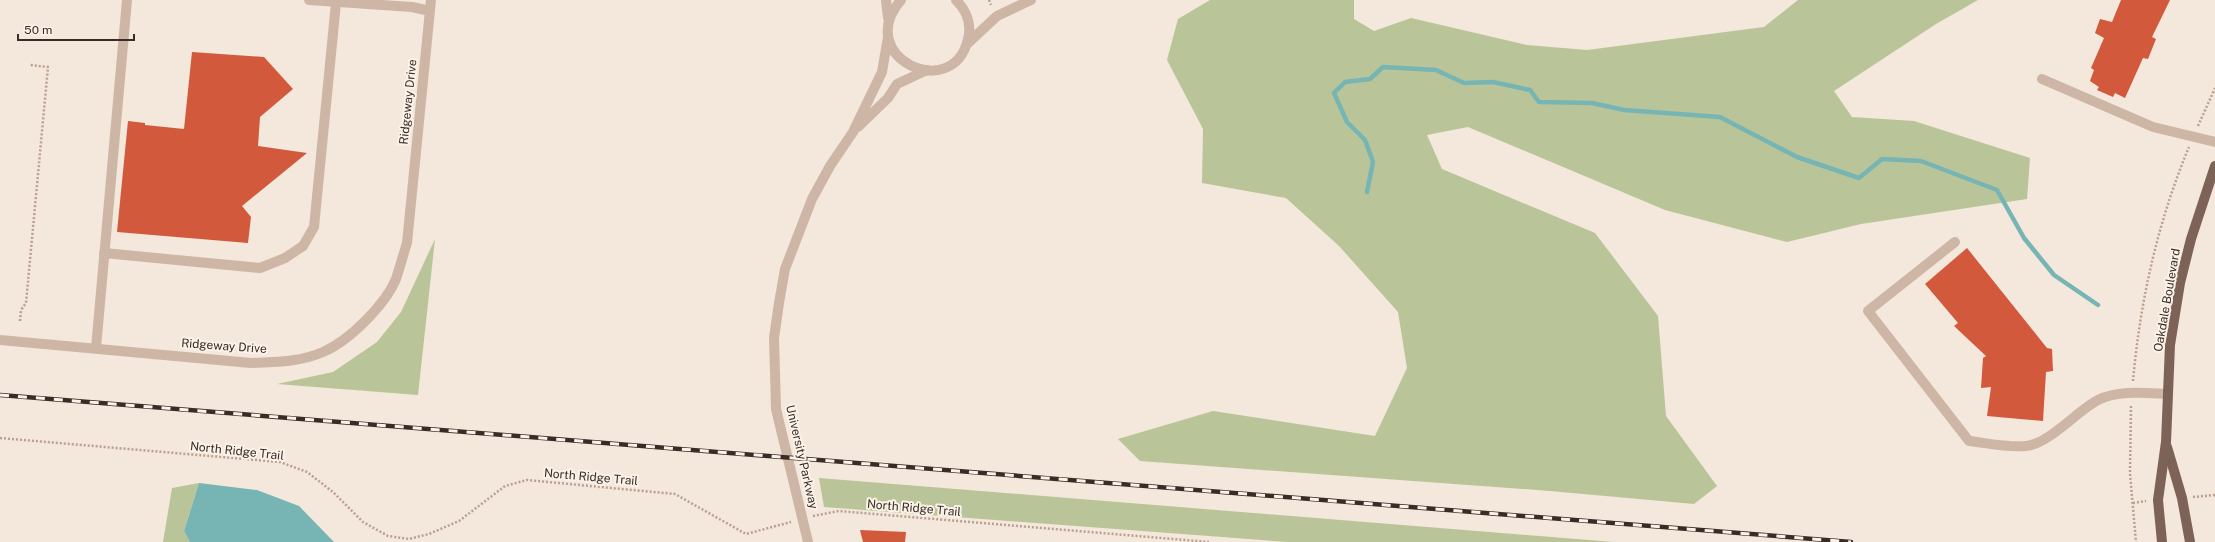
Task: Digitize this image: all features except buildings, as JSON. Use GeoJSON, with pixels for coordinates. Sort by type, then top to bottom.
{"type":"FeatureCollection","features":[{"type":"Feature","properties":{"kind":"main road","name":"Oakdale Boulevard"},"geometry":{"type":"LineString","coordinates":[[2162,542],[2158,500],[2166,442],[2170,345],[2180,283],[2215,166]]}},
{"type":"Feature","properties":{"kind":"main road","name":"Oakdale Boulevard"},"geometry":{"type":"LineString","coordinates":[[2166,442],[2182,498],[2190,542]]}},
{"type":"Feature","properties":{"kind":"street"},"geometry":{"type":"LineString","coordinates":[[96,348],[127,0]]}},
{"type":"Feature","properties":{"kind":"street"},"geometry":{"type":"LineString","coordinates":[[309,0],[412,7],[430,11]]}},
{"type":"Feature","properties":{"kind":"street","name":"Ridgeway Drive"},"geometry":{"type":"LineString","coordinates":[[0,340],[251,363],[288,361],[323,352],[352,333],[379,306],[395,280],[407,244],[430,0]]}},
{"type":"Feature","properties":{"kind":"street"},"geometry":{"type":"LineString","coordinates":[[886,0],[889,21]]}},
{"type":"Feature","properties":{"kind":"street"},"geometry":{"type":"LineString","coordinates":[[889,21],[894,8],[901,0]]}},
{"type":"Feature","properties":{"kind":"street"},"geometry":{"type":"LineString","coordinates":[[956,0],[962,6],[968,18],[970,32],[967,44]]}},
{"type":"Feature","properties":{"kind":"street"},"geometry":{"type":"LineString","coordinates":[[888,37],[891,47],[899,58],[909,66],[927,70],[935,70],[948,66],[959,57],[967,44],[997,16],[1031,0]]}},
{"type":"Feature","properties":{"kind":"street"},"geometry":{"type":"LineString","coordinates":[[104,253],[260,268],[285,258],[303,246],[314,227],[336,2]]}},
{"type":"Feature","properties":{"kind":"street","name":"University Parkway"},"geometry":{"type":"LineString","coordinates":[[808,542],[776,408],[774,338],[779,303],[785,269],[812,199],[830,166],[853,132],[882,72],[889,21]]}},
{"type":"Feature","properties":{"kind":"street","name":"University Parkway"},"geometry":{"type":"LineString","coordinates":[[853,132],[888,98],[897,84],[927,70]]}},
{"type":"Feature","properties":{"kind":"street"},"geometry":{"type":"LineString","coordinates":[[2042,80],[2154,127],[2215,142]]}},
{"type":"Feature","properties":{"kind":"street"},"geometry":{"type":"LineString","coordinates":[[1955,242],[1868,312],[1969,441],[2028,446],[2048,437],[2097,400],[2114,394],[2132,392],[2167,394]]}},
{"type":"Feature","properties":{"kind":"path"},"geometry":{"type":"LineString","coordinates":[[20,321],[21,310],[26,303],[48,67],[30,65]]}},
{"type":"Feature","properties":{"kind":"path"},"geometry":{"type":"LineString","coordinates":[[2136,542],[2130,436],[2132,392],[2140,322],[2154,256],[2171,193],[2215,88]]}},
{"type":"Feature","properties":{"kind":"path","name":"North Ridge Trail"},"geometry":{"type":"LineString","coordinates":[[0,438],[280,462],[306,472],[333,492],[363,522],[388,536],[409,539],[429,534],[459,521],[505,486],[527,480],[675,494],[746,534],[802,518],[839,511],[1209,542]]}},
{"type":"Feature","properties":{"kind":"green space"},"geometry":{"type":"Polygon","coordinates":[[[1210,0],[1354,0],[1354,19],[1374,31],[1411,18],[1527,45],[1587,50],[1764,27],[1798,0],[1978,0],[1936,24],[1834,91],[1852,117],[1914,121],[2030,158],[2027,199],[1861,224],[1787,242],[1665,210],[1468,127],[1427,135],[1442,169],[1595,233],[1658,316],[1666,416],[1717,486],[1694,504],[1550,491],[1140,461],[1118,439],[1213,411],[1375,436],[1407,368],[1398,312],[1339,246],[1286,198],[1202,183],[1203,129],[1167,60],[1178,19],[1210,0]]]}},
{"type":"Feature","properties":{"kind":"green space"},"geometry":{"type":"Polygon","coordinates":[[[435,239],[418,395],[277,384],[333,372],[377,342],[401,312],[435,239]]]}},
{"type":"Feature","properties":{"kind":"green space"},"geometry":{"type":"Polygon","coordinates":[[[819,478],[1614,542],[1288,542],[824,507],[819,478]]]}},
{"type":"Feature","properties":{"kind":"green space"},"geometry":{"type":"Polygon","coordinates":[[[199,483],[184,531],[190,542],[163,542],[172,488],[199,483]]]}},
{"type":"Feature","properties":{"kind":"water"},"geometry":{"type":"Polygon","coordinates":[[[199,483],[257,490],[299,506],[334,542],[190,542],[184,531],[199,483]]]}},
{"type":"Feature","properties":{"kind":"waterway"},"geometry":{"type":"LineString","coordinates":[[1367,192],[1373,162],[1365,140],[1347,122],[1334,93],[1345,82],[1370,79],[1383,67],[1436,70],[1464,83],[1493,82],[1530,90],[1539,102],[1592,103],[1624,110],[1720,117],[1797,157],[1859,178],[1882,159],[1921,161],[1997,190],[2024,238],[2054,275],[2098,305]]}},
{"type":"Feature","properties":{"kind":"railway"},"geometry":{"type":"LineString","coordinates":[[0,395],[1851,542]]}}]}
